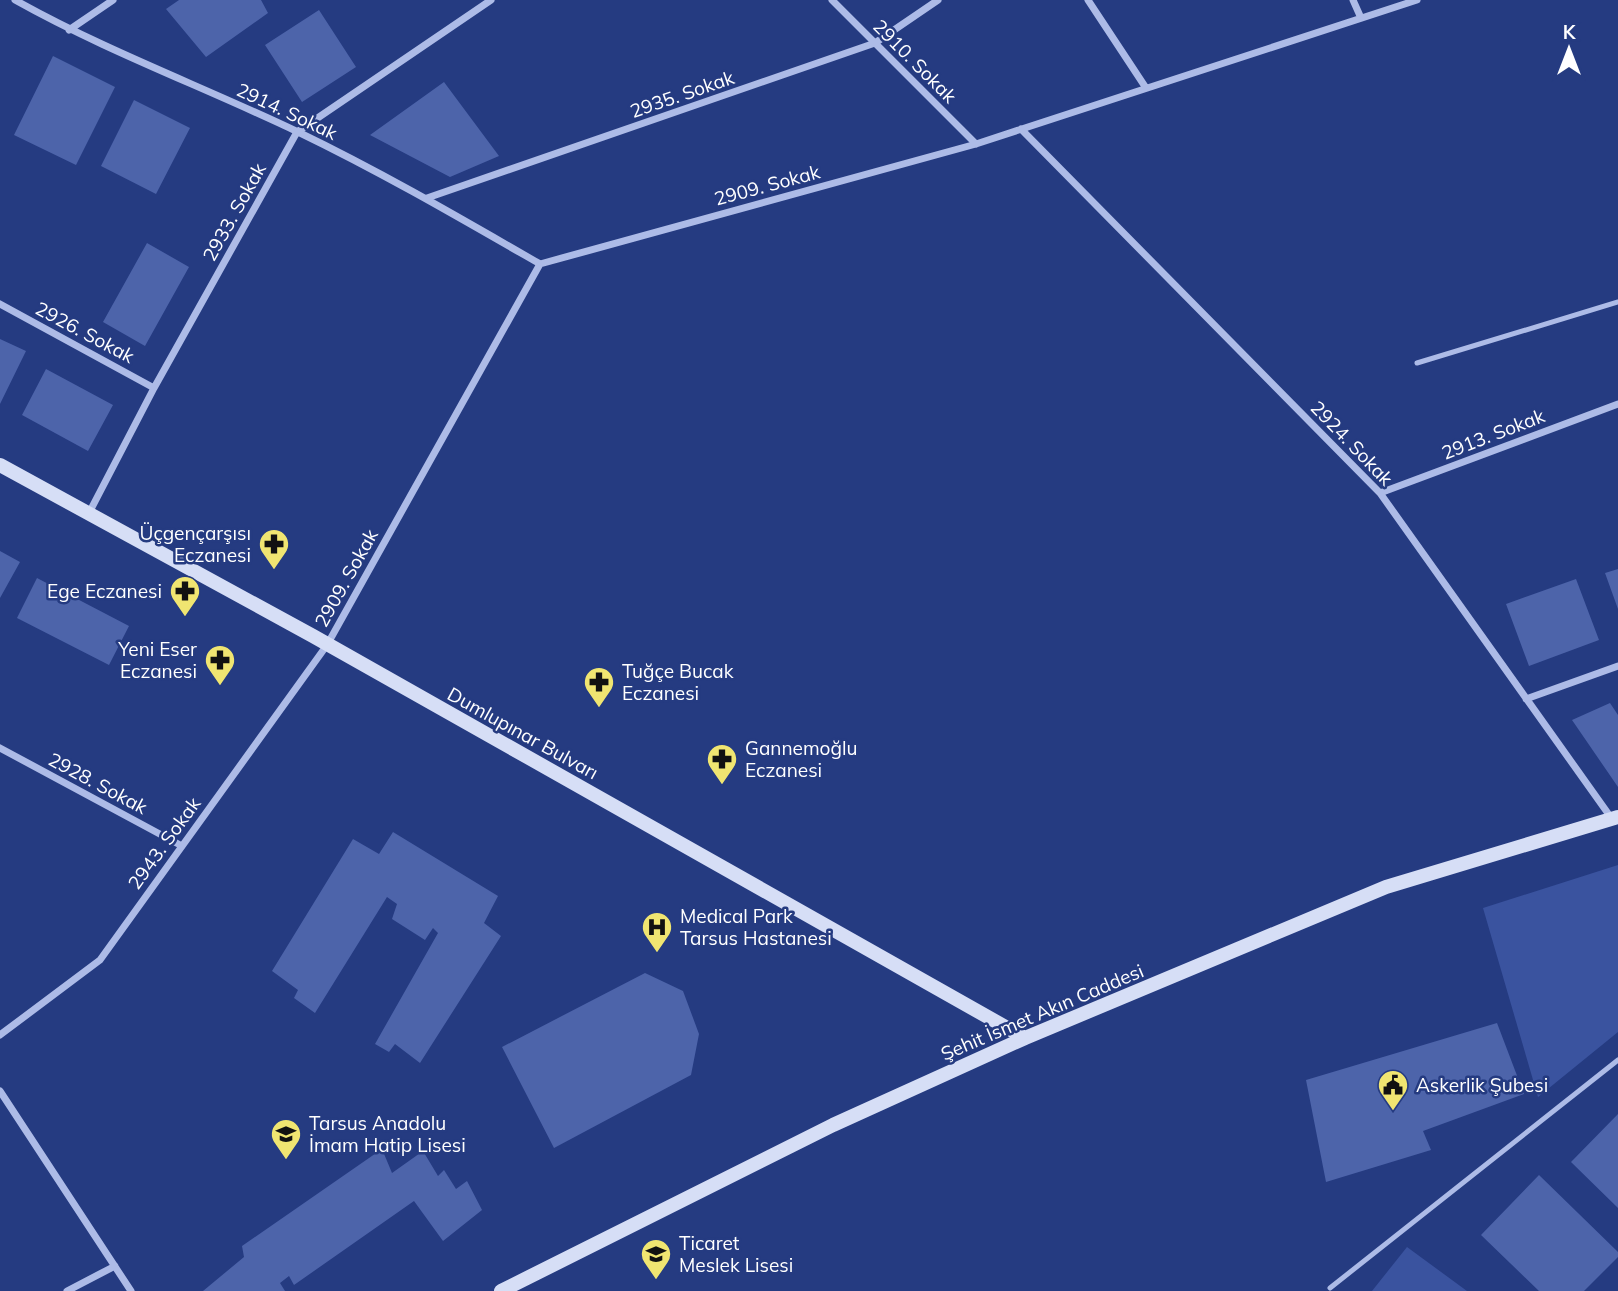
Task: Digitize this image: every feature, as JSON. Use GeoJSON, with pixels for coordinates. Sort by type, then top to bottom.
{"type":"FeatureCollection","features":[{"type":"Feature","properties":{"kind":"street","name":"2914. Sokak"},"geometry":{"type":"LineString","coordinates":[[15,0],[69,30],[297,132],[427,198],[540,264]]}},
{"type":"Feature","properties":{"kind":"street"},"geometry":{"type":"LineString","coordinates":[[69,30],[113,0]]}},
{"type":"Feature","properties":{"kind":"street","name":"2933. Sokak"},"geometry":{"type":"LineString","coordinates":[[89,513],[154,388],[297,132],[491,0]]}},
{"type":"Feature","properties":{"kind":"street","name":"2910. Sokak"},"geometry":{"type":"LineString","coordinates":[[832,0],[976,144]]}},
{"type":"Feature","properties":{"kind":"street","name":"2935. Sokak"},"geometry":{"type":"LineString","coordinates":[[427,198],[875,43],[938,0]]}},
{"type":"Feature","properties":{"kind":"street"},"geometry":{"type":"LineString","coordinates":[[1088,0],[1146,88]]}},
{"type":"Feature","properties":{"kind":"street"},"geometry":{"type":"LineString","coordinates":[[1353,0],[1361,18]]}},
{"type":"Feature","properties":{"kind":"street","name":"2909. Sokak"},"geometry":{"type":"LineString","coordinates":[[327,645],[540,264],[976,144],[1417,0]]}},
{"type":"Feature","properties":{"kind":"street","name":"2924. Sokak"},"geometry":{"type":"LineString","coordinates":[[1021,129],[1380,493],[1526,699],[1615,818]]}},
{"type":"Feature","properties":{"kind":"street","name":"2926. Sokak"},"geometry":{"type":"LineString","coordinates":[[0,304],[154,388]]}},
{"type":"Feature","properties":{"kind":"street","name":"2913. Sokak"},"geometry":{"type":"LineString","coordinates":[[1380,493],[1618,404]]}},
{"type":"Feature","properties":{"kind":"street","name":"Dumlupınar Bulvarı"},"geometry":{"type":"LineString","coordinates":[[0,465],[327,645],[1025,1038]]}},
{"type":"Feature","properties":{"kind":"street","name":"2943. Sokak"},"geometry":{"type":"LineString","coordinates":[[0,1035],[100,960],[327,645]]}},
{"type":"Feature","properties":{"kind":"street"},"geometry":{"type":"LineString","coordinates":[[1526,699],[1618,666]]}},
{"type":"Feature","properties":{"kind":"street","name":"2928. Sokak"},"geometry":{"type":"LineString","coordinates":[[0,748],[182,846]]}},
{"type":"Feature","properties":{"kind":"street","name":"Şehit İsmet Akın Caddesi"},"geometry":{"type":"LineString","coordinates":[[501,1291],[833,1125],[1025,1038],[1386,887],[1615,818]]}},
{"type":"Feature","properties":{"kind":"street"},"geometry":{"type":"LineString","coordinates":[[0,1091],[131,1291]]}},
{"type":"Feature","properties":{"kind":"street"},"geometry":{"type":"LineString","coordinates":[[67,1291],[115,1266]]}},
{"type":"Feature","properties":{"kind":"lane"},"geometry":{"type":"LineString","coordinates":[[1417,363],[1618,302]]}},
{"type":"Feature","properties":{"kind":"lane"},"geometry":{"type":"LineString","coordinates":[[1330,1288],[1618,1060]]}},
{"type":"Feature","properties":{"kind":"shaded area"},"geometry":{"type":"Polygon","coordinates":[[[1618,865],[1618,1032],[1538,1097],[1483,908],[1618,865]]]}},
{"type":"Feature","properties":{"kind":"shaded area"},"geometry":{"type":"Polygon","coordinates":[[[1407,1247],[1467,1291],[1372,1291],[1407,1247]]]}},
{"type":"Feature","properties":{"kind":"building"},"geometry":{"type":"Polygon","coordinates":[[[179,0],[261,0],[268,13],[206,57],[166,9],[179,0]]]}},
{"type":"Feature","properties":{"kind":"building"},"geometry":{"type":"Polygon","coordinates":[[[319,10],[356,67],[302,102],[265,45],[319,10]]]}},
{"type":"Feature","properties":{"kind":"building"},"geometry":{"type":"Polygon","coordinates":[[[53,56],[115,87],[76,165],[14,135],[53,56]]]}},
{"type":"Feature","properties":{"kind":"building"},"geometry":{"type":"Polygon","coordinates":[[[444,82],[499,156],[450,177],[370,135],[444,82]]]}},
{"type":"Feature","properties":{"kind":"building"},"geometry":{"type":"Polygon","coordinates":[[[134,100],[190,128],[156,194],[101,166],[134,100]]]}},
{"type":"Feature","properties":{"kind":"building"},"geometry":{"type":"Polygon","coordinates":[[[147,243],[189,267],[145,346],[103,322],[147,243]]]}},
{"type":"Feature","properties":{"kind":"building"},"geometry":{"type":"Polygon","coordinates":[[[0,339],[26,351],[0,404],[0,339]]]}},
{"type":"Feature","properties":{"kind":"building"},"geometry":{"type":"Polygon","coordinates":[[[46,369],[113,405],[88,451],[22,415],[46,369]]]}},
{"type":"Feature","properties":{"kind":"building"},"geometry":{"type":"Polygon","coordinates":[[[0,551],[20,562],[0,598],[0,551]]]}},
{"type":"Feature","properties":{"kind":"building"},"geometry":{"type":"Polygon","coordinates":[[[1618,569],[1618,609],[1605,573],[1618,569]]]}},
{"type":"Feature","properties":{"kind":"building"},"geometry":{"type":"Polygon","coordinates":[[[37,578],[129,626],[109,665],[17,618],[37,578]]]}},
{"type":"Feature","properties":{"kind":"building"},"geometry":{"type":"Polygon","coordinates":[[[1576,579],[1599,640],[1529,666],[1506,604],[1576,579]]]}},
{"type":"Feature","properties":{"kind":"building"},"geometry":{"type":"Polygon","coordinates":[[[1610,703],[1618,715],[1618,787],[1572,720],[1610,703]]]}},
{"type":"Feature","properties":{"kind":"building"},"geometry":{"type":"Polygon","coordinates":[[[393,832],[498,896],[484,923],[501,936],[420,1063],[395,1044],[389,1052],[375,1044],[438,933],[433,928],[425,940],[392,919],[397,904],[387,897],[315,1013],[294,998],[298,990],[272,971],[353,839],[379,854],[393,832]]]}},
{"type":"Feature","properties":{"kind":"building","name":"Medical Park Tarsus Hastanesi"},"geometry":{"type":"Polygon","coordinates":[[[645,973],[683,991],[699,1034],[691,1075],[554,1148],[502,1047],[645,973]]]}},
{"type":"Feature","properties":{"kind":"building","name":"Askerlik Şubesi"},"geometry":{"type":"Polygon","coordinates":[[[1497,1023],[1524,1094],[1423,1131],[1431,1150],[1326,1182],[1306,1080],[1497,1023]]]}},
{"type":"Feature","properties":{"kind":"building"},"geometry":{"type":"Polygon","coordinates":[[[1618,1114],[1618,1208],[1571,1162],[1618,1114]]]}},
{"type":"Feature","properties":{"kind":"building"},"geometry":{"type":"Polygon","coordinates":[[[382,1149],[392,1173],[423,1151],[438,1176],[444,1170],[456,1189],[467,1181],[482,1210],[443,1241],[414,1201],[294,1285],[289,1276],[280,1283],[285,1291],[203,1291],[244,1257],[242,1246],[382,1149]]]}},
{"type":"Feature","properties":{"kind":"building"},"geometry":{"type":"Polygon","coordinates":[[[1539,1175],[1618,1252],[1618,1257],[1584,1291],[1539,1291],[1481,1235],[1539,1175]]]}},
{"type":"Feature","properties":{"kind":"place","name":"Üçgençarşısı Eczanesi"},"geometry":{"type":"Point","coordinates":[274,571]}},
{"type":"Feature","properties":{"kind":"place","name":"Ege Eczanesi"},"geometry":{"type":"Point","coordinates":[185,618]}},
{"type":"Feature","properties":{"kind":"place","name":"Yeni Eser Eczanesi"},"geometry":{"type":"Point","coordinates":[220,687]}},
{"type":"Feature","properties":{"kind":"place","name":"Tuğçe Bucak Eczanesi"},"geometry":{"type":"Point","coordinates":[599,709]}},
{"type":"Feature","properties":{"kind":"place","name":"Gannemoğlu Eczanesi"},"geometry":{"type":"Point","coordinates":[722,786]}},
{"type":"Feature","properties":{"kind":"place","name":"Medical Park Tarsus Hastanesi"},"geometry":{"type":"Point","coordinates":[657,954]}},
{"type":"Feature","properties":{"kind":"place","name":"Askerlik Şubesi"},"geometry":{"type":"Point","coordinates":[1393,1112]}},
{"type":"Feature","properties":{"kind":"place","name":"Tarsus Anadolu İmam Hatip Lisesi"},"geometry":{"type":"Point","coordinates":[286,1161]}},
{"type":"Feature","properties":{"kind":"place","name":"Ticaret Meslek Lisesi"},"geometry":{"type":"Point","coordinates":[656,1281]}}]}
